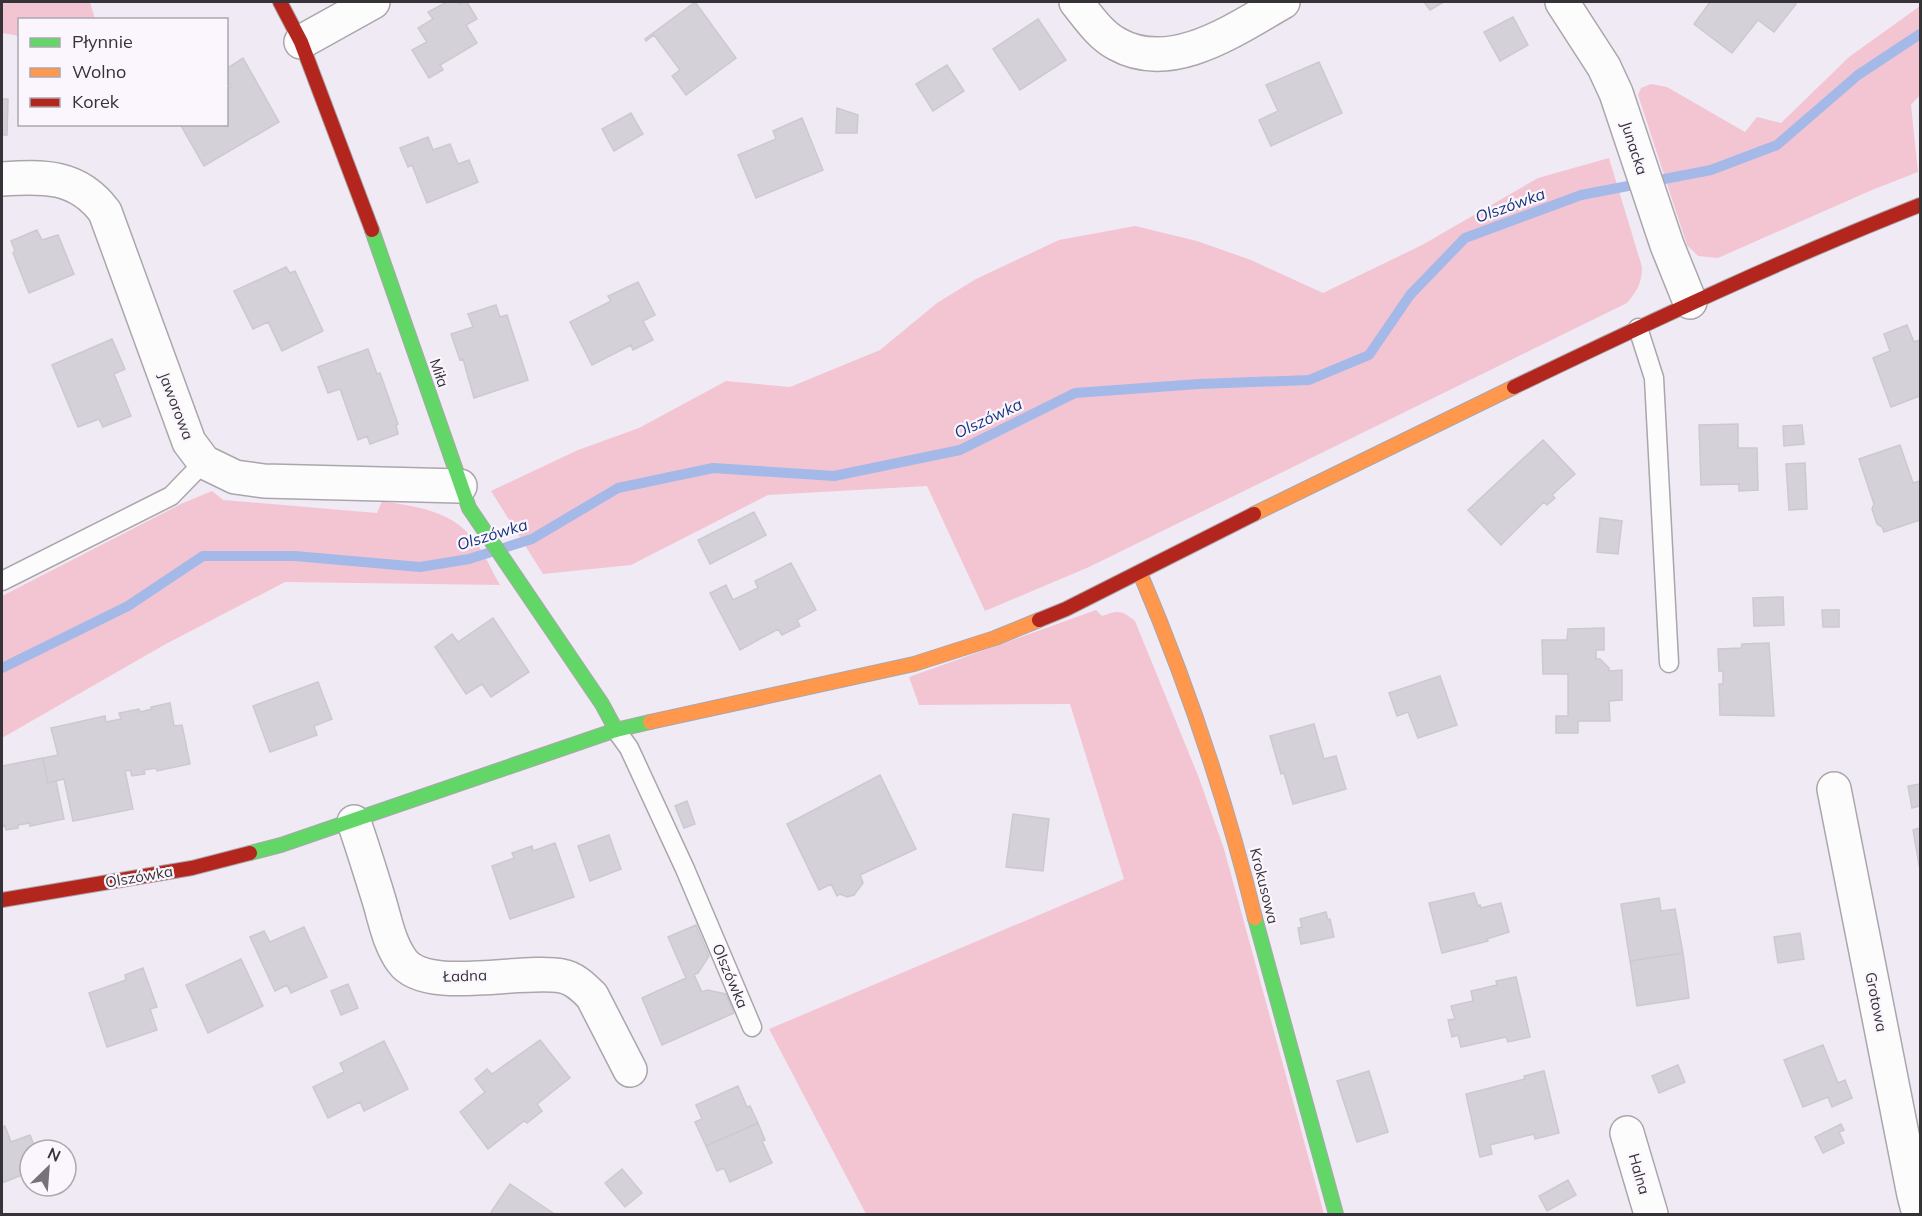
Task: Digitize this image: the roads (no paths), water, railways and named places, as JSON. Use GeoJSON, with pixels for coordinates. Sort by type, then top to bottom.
{"type":"FeatureCollection","features":[{"type":"Feature","properties":{"kind":"street","name":"Miła"},"geometry":{"type":"LineString","coordinates":[[280,2],[301,42],[392,284],[465,497],[602,704],[616,730]]}},
{"type":"Feature","properties":{"kind":"street"},"geometry":{"type":"LineString","coordinates":[[301,42],[373,2]]}},
{"type":"Feature","properties":{"kind":"street"},"geometry":{"type":"LineString","coordinates":[[1076,2],[1103,34],[1119,45],[1139,52],[1164,54],[1188,51],[1218,39],[1283,2]]}},
{"type":"Feature","properties":{"kind":"street","name":"Junacka"},"geometry":{"type":"LineString","coordinates":[[1562,2],[1604,67],[1616,93],[1656,212],[1690,302]]}},
{"type":"Feature","properties":{"kind":"street","name":"Jaworowa"},"geometry":{"type":"LineString","coordinates":[[2,179],[56,178],[83,189],[105,212],[189,442],[204,462]]}},
{"type":"Feature","properties":{"kind":"street","name":"Olszówka"},"geometry":{"type":"LineString","coordinates":[[2,900],[192,868],[281,845],[354,822],[467,780],[616,730],[914,664],[995,638],[1066,609],[1401,441],[1690,302],[1839,237],[1920,205]]}},
{"type":"Feature","properties":{"kind":"street"},"geometry":{"type":"LineString","coordinates":[[204,462],[235,477],[264,481],[465,497]]}},
{"type":"Feature","properties":{"kind":"street","name":"Krokusowa"},"geometry":{"type":"LineString","coordinates":[[1140,573],[1173,651],[1237,843],[1258,930],[1336,1215]]}},
{"type":"Feature","properties":{"kind":"street","name":"Grotowa"},"geometry":{"type":"LineString","coordinates":[[1834,789],[1919,1215]]}},
{"type":"Feature","properties":{"kind":"street","name":"Ładna"},"geometry":{"type":"LineString","coordinates":[[354,822],[392,942],[402,961],[412,971],[425,977],[454,978],[561,975],[583,987],[592,996],[630,1070]]}},
{"type":"Feature","properties":{"kind":"street","name":"Halna"},"geometry":{"type":"LineString","coordinates":[[1627,1133],[1651,1215]]}},
{"type":"Feature","properties":{"kind":"lane"},"geometry":{"type":"LineString","coordinates":[[1638,328],[1654,378],[1669,663]]}},
{"type":"Feature","properties":{"kind":"lane"},"geometry":{"type":"LineString","coordinates":[[2,581],[171,496],[204,462]]}},
{"type":"Feature","properties":{"kind":"lane","name":"Olszówka"},"geometry":{"type":"LineString","coordinates":[[616,730],[629,748],[681,859],[752,1027]]}},
{"type":"Feature","properties":{"kind":"waterway","name":"Olszówka"},"geometry":{"type":"LineString","coordinates":[[2,668],[128,606],[203,556],[295,556],[420,567],[469,559],[532,539],[618,488],[713,468],[834,476],[960,450],[1075,393],[1199,384],[1309,380],[1369,355],[1410,295],[1465,238],[1581,195],[1711,170],[1777,145],[1858,75],[1920,34]]}}]}
